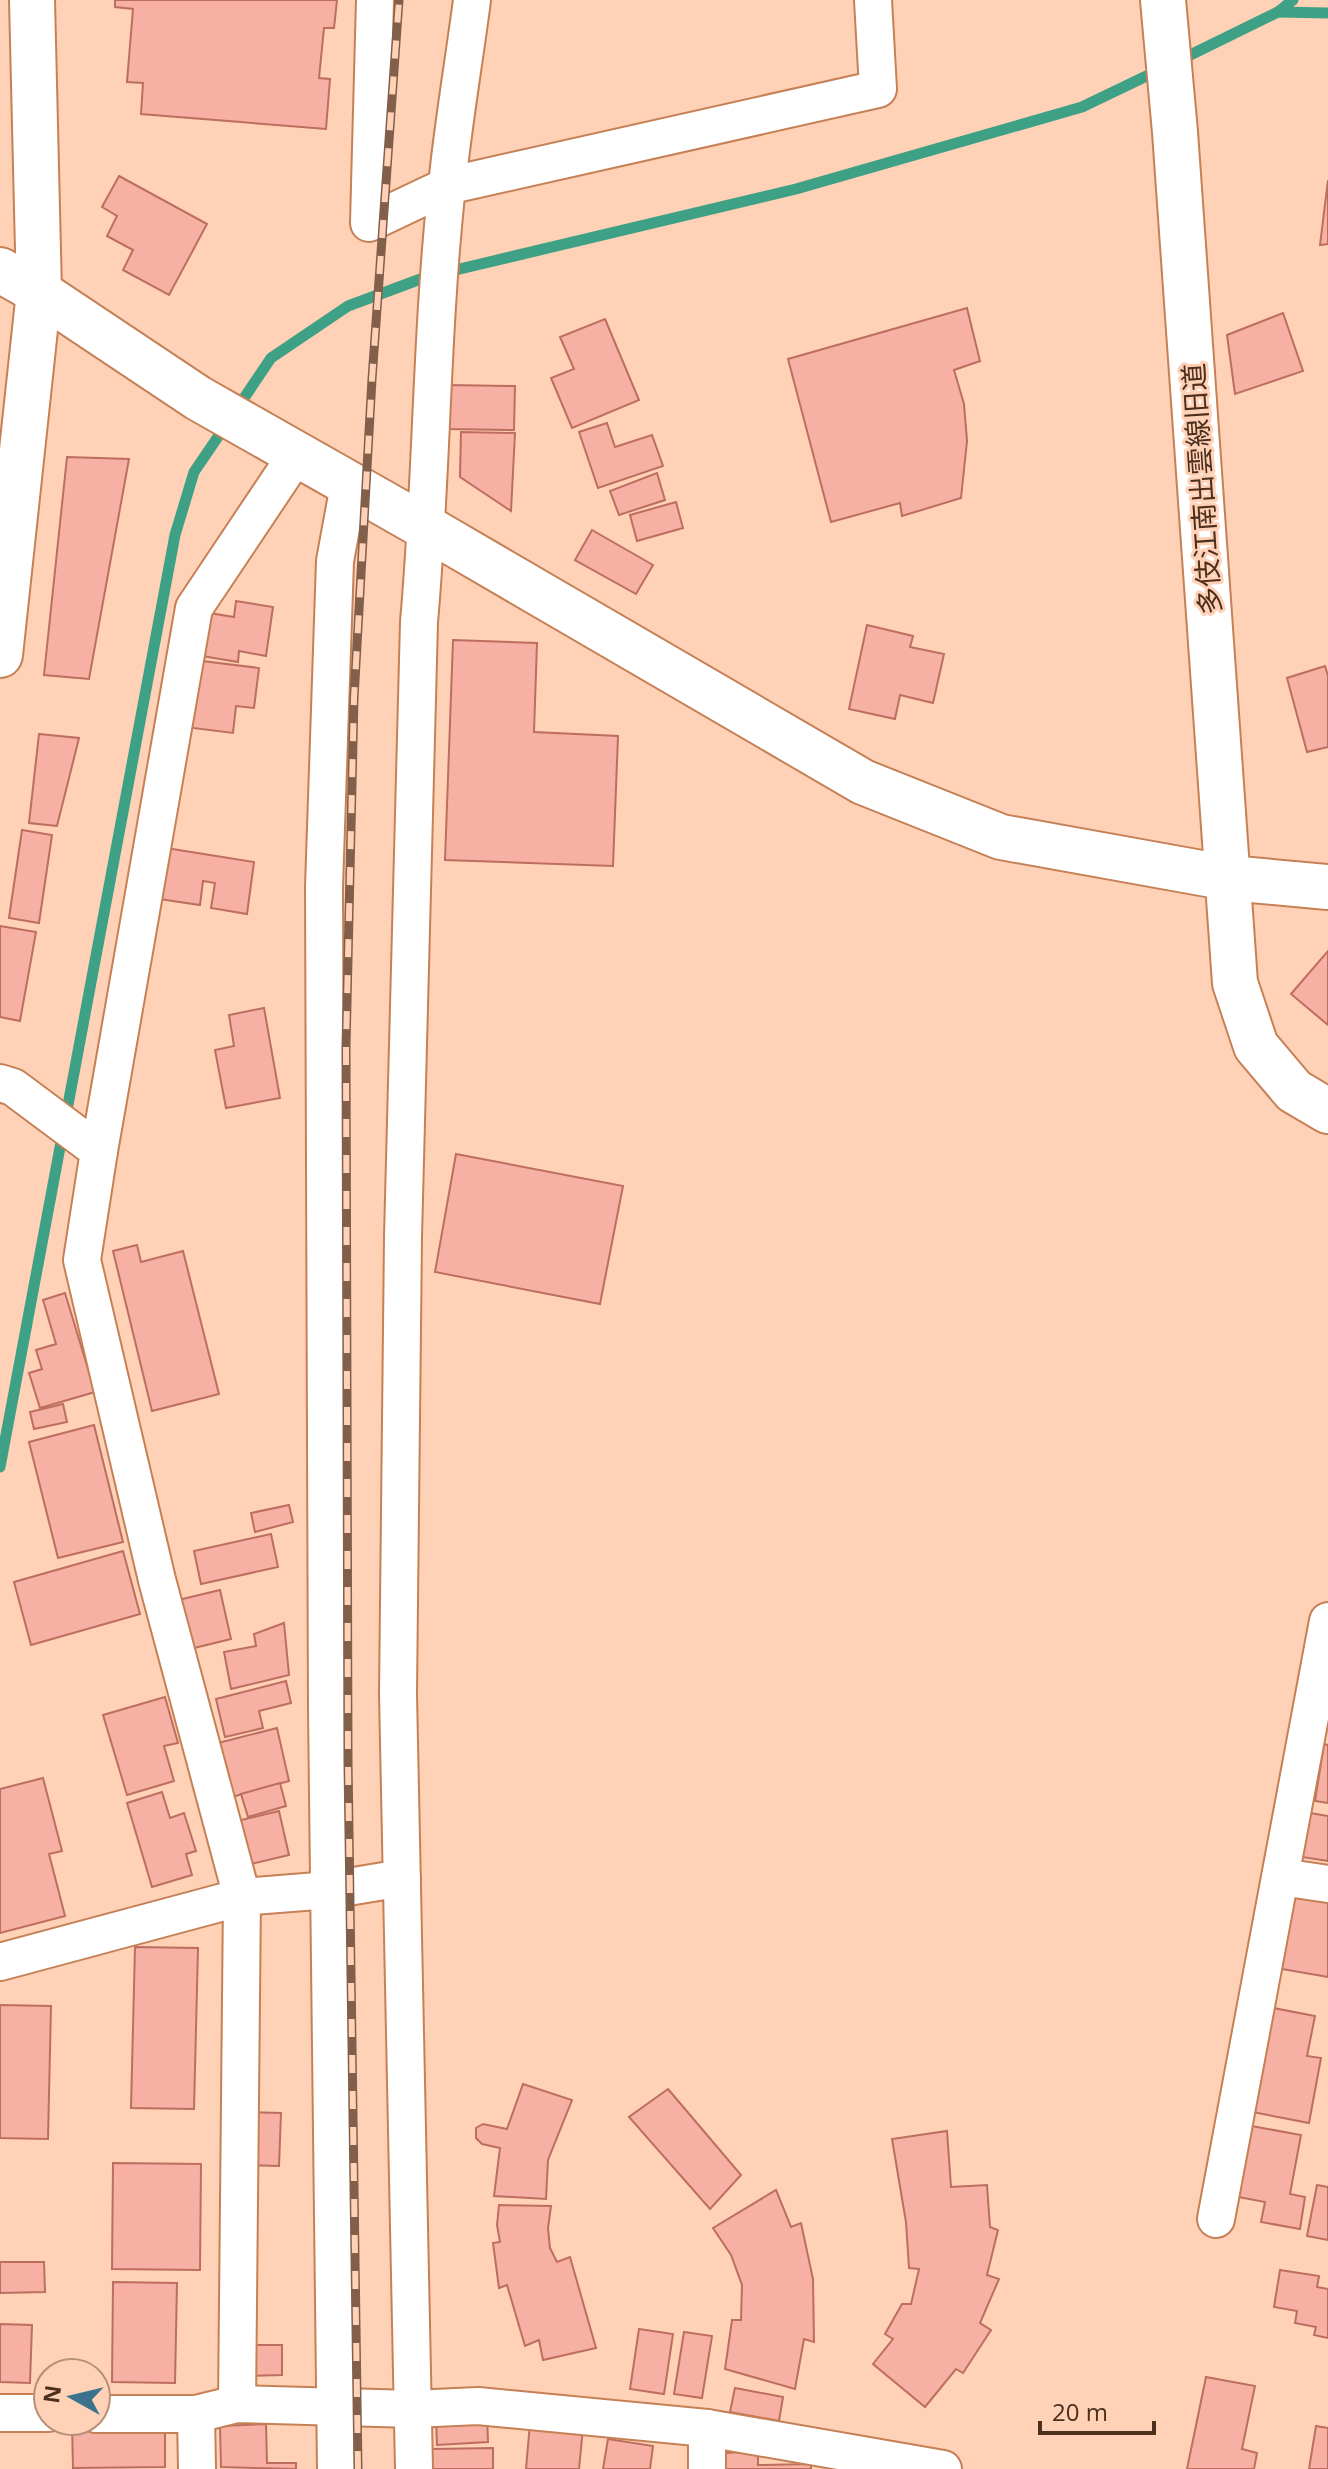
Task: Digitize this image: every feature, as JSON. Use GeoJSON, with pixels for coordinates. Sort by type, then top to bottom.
{"type":"FeatureCollection","features":[{"type":"Feature","properties":{"kind":"street"},"geometry":{"type":"LineString","coordinates":[[0,655],[12,431],[39,292],[32,0]]}},
{"type":"Feature","properties":{"kind":"street"},"geometry":{"type":"LineString","coordinates":[[375,0],[369,223],[447,186],[878,89],[873,0]]}},
{"type":"Feature","properties":{"kind":"street"},"geometry":{"type":"LineString","coordinates":[[414,2469],[398,1694],[403,1237],[419,622],[447,186],[472,0]]}},
{"type":"Feature","properties":{"kind":"street","name":"多伎江南出雲線旧道"},"geometry":{"type":"LineString","coordinates":[[1164,14],[1235,983],[1256,1046],[1294,1091],[1328,1111]]}},
{"type":"Feature","properties":{"kind":"street"},"geometry":{"type":"LineString","coordinates":[[0,270],[39,292],[198,398],[863,782],[1001,837],[1229,878],[1328,887]]}},
{"type":"Feature","properties":{"kind":"street"},"geometry":{"type":"LineString","coordinates":[[237,2404],[242,1897],[157,1580],[82,1260],[194,608],[290,451]]}},
{"type":"Feature","properties":{"kind":"street"},"geometry":{"type":"LineString","coordinates":[[336,2469],[324,887],[335,561],[349,485]]}},
{"type":"Feature","properties":{"kind":"street"},"geometry":{"type":"LineString","coordinates":[[0,1083],[13,1087],[99,1151]]}},
{"type":"Feature","properties":{"kind":"street"},"geometry":{"type":"LineString","coordinates":[[1216,2219],[1328,1621]]}},
{"type":"Feature","properties":{"kind":"street"},"geometry":{"type":"LineString","coordinates":[[1281,1877],[1328,1884]]}},
{"type":"Feature","properties":{"kind":"street"},"geometry":{"type":"LineString","coordinates":[[0,1962],[242,1897],[330,1890],[402,1878]]}},
{"type":"Feature","properties":{"kind":"street"},"geometry":{"type":"LineString","coordinates":[[112,2414],[196,2414],[237,2404],[413,2409],[478,2406],[707,2428],[943,2469]]}},
{"type":"Feature","properties":{"kind":"street"},"geometry":{"type":"LineString","coordinates":[[0,2413],[32,2413]]}},
{"type":"Feature","properties":{"kind":"street"},"geometry":{"type":"LineString","coordinates":[[196,2414],[197,2469]]}},
{"type":"Feature","properties":{"kind":"street"},"geometry":{"type":"LineString","coordinates":[[707,2428],[707,2469]]}},
{"type":"Feature","properties":{"kind":"building"},"geometry":{"type":"Polygon","coordinates":[[[115,0],[337,0],[334,28],[324,28],[319,78],[330,79],[326,129],[141,114],[143,83],[127,82],[133,9],[115,7],[115,0]]]}},
{"type":"Feature","properties":{"kind":"building"},"geometry":{"type":"Polygon","coordinates":[[[119,176],[207,224],[169,295],[123,270],[133,250],[107,236],[117,216],[102,207],[119,176]]]}},
{"type":"Feature","properties":{"kind":"building"},"geometry":{"type":"Polygon","coordinates":[[[1328,180],[1328,244],[1320,245],[1328,180]]]}},
{"type":"Feature","properties":{"kind":"building"},"geometry":{"type":"Polygon","coordinates":[[[967,308],[980,361],[954,370],[964,404],[967,441],[961,498],[902,516],[900,503],[831,522],[788,359],[967,308]]]}},
{"type":"Feature","properties":{"kind":"building"},"geometry":{"type":"Polygon","coordinates":[[[1283,313],[1303,371],[1235,394],[1227,335],[1283,313]]]}},
{"type":"Feature","properties":{"kind":"building"},"geometry":{"type":"Polygon","coordinates":[[[605,319],[639,400],[572,428],[551,378],[574,369],[560,337],[605,319]]]}},
{"type":"Feature","properties":{"kind":"building"},"geometry":{"type":"Polygon","coordinates":[[[447,385],[515,386],[514,430],[446,429],[447,385]]]}},
{"type":"Feature","properties":{"kind":"building"},"geometry":{"type":"Polygon","coordinates":[[[607,423],[615,447],[652,435],[663,466],[598,488],[579,432],[607,423]]]}},
{"type":"Feature","properties":{"kind":"building"},"geometry":{"type":"Polygon","coordinates":[[[461,432],[515,433],[511,511],[460,477],[461,432]]]}},
{"type":"Feature","properties":{"kind":"building"},"geometry":{"type":"Polygon","coordinates":[[[67,457],[129,459],[89,679],[44,675],[67,457]]]}},
{"type":"Feature","properties":{"kind":"building"},"geometry":{"type":"Polygon","coordinates":[[[657,473],[665,500],[619,515],[610,491],[657,473]]]}},
{"type":"Feature","properties":{"kind":"building"},"geometry":{"type":"Polygon","coordinates":[[[676,502],[683,528],[637,541],[630,515],[676,502]]]}},
{"type":"Feature","properties":{"kind":"building"},"geometry":{"type":"Polygon","coordinates":[[[592,530],[653,565],[636,594],[575,560],[592,530]]]}},
{"type":"Feature","properties":{"kind":"building"},"geometry":{"type":"Polygon","coordinates":[[[236,601],[273,607],[266,656],[239,651],[238,662],[196,655],[203,612],[234,617],[236,601]]]}},
{"type":"Feature","properties":{"kind":"building"},"geometry":{"type":"Polygon","coordinates":[[[867,625],[913,636],[910,647],[944,654],[933,703],[900,695],[895,719],[849,709],[867,625]]]}},
{"type":"Feature","properties":{"kind":"building"},"geometry":{"type":"Polygon","coordinates":[[[453,640],[537,643],[534,732],[618,736],[613,866],[445,860],[453,640]]]}},
{"type":"Feature","properties":{"kind":"building"},"geometry":{"type":"Polygon","coordinates":[[[194,660],[259,668],[254,708],[236,706],[233,733],[185,727],[194,660]]]}},
{"type":"Feature","properties":{"kind":"building"},"geometry":{"type":"Polygon","coordinates":[[[1325,666],[1328,676],[1328,747],[1307,752],[1287,678],[1325,666]]]}},
{"type":"Feature","properties":{"kind":"building"},"geometry":{"type":"Polygon","coordinates":[[[39,734],[79,738],[57,826],[29,823],[39,734]]]}},
{"type":"Feature","properties":{"kind":"building"},"geometry":{"type":"Polygon","coordinates":[[[22,830],[52,835],[39,923],[9,918],[22,830]]]}},
{"type":"Feature","properties":{"kind":"building"},"geometry":{"type":"Polygon","coordinates":[[[166,848],[254,862],[247,914],[211,908],[215,883],[203,881],[200,905],[159,899],[166,848]]]}},
{"type":"Feature","properties":{"kind":"building"},"geometry":{"type":"Polygon","coordinates":[[[0,926],[36,932],[20,1021],[0,1017],[0,926]]]}},
{"type":"Feature","properties":{"kind":"building"},"geometry":{"type":"Polygon","coordinates":[[[1328,951],[1328,1025],[1291,994],[1328,951]]]}},
{"type":"Feature","properties":{"kind":"building"},"geometry":{"type":"Polygon","coordinates":[[[264,1008],[280,1098],[226,1108],[215,1050],[234,1046],[229,1015],[264,1008]]]}},
{"type":"Feature","properties":{"kind":"building"},"geometry":{"type":"Polygon","coordinates":[[[456,1154],[623,1186],[600,1304],[435,1272],[456,1154]]]}},
{"type":"Feature","properties":{"kind":"building"},"geometry":{"type":"Polygon","coordinates":[[[137,1245],[141,1262],[183,1251],[219,1394],[152,1411],[113,1251],[137,1245]]]}},
{"type":"Feature","properties":{"kind":"building"},"geometry":{"type":"Polygon","coordinates":[[[65,1293],[95,1392],[40,1408],[29,1373],[42,1369],[36,1350],[56,1344],[43,1300],[65,1293]]]}},
{"type":"Feature","properties":{"kind":"building"},"geometry":{"type":"Polygon","coordinates":[[[63,1404],[67,1422],[34,1429],[30,1412],[63,1404]]]}},
{"type":"Feature","properties":{"kind":"building"},"geometry":{"type":"Polygon","coordinates":[[[94,1425],[123,1542],[58,1558],[29,1442],[94,1425]]]}},
{"type":"Feature","properties":{"kind":"building"},"geometry":{"type":"Polygon","coordinates":[[[289,1505],[293,1522],[255,1532],[251,1513],[289,1505]]]}},
{"type":"Feature","properties":{"kind":"building"},"geometry":{"type":"Polygon","coordinates":[[[271,1534],[278,1567],[201,1584],[194,1551],[271,1534]]]}},
{"type":"Feature","properties":{"kind":"building"},"geometry":{"type":"Polygon","coordinates":[[[123,1551],[140,1614],[31,1645],[14,1582],[123,1551]]]}},
{"type":"Feature","properties":{"kind":"building"},"geometry":{"type":"Polygon","coordinates":[[[220,1590],[231,1639],[186,1650],[174,1601],[220,1590]]]}},
{"type":"Feature","properties":{"kind":"building"},"geometry":{"type":"Polygon","coordinates":[[[284,1623],[289,1675],[231,1689],[224,1652],[256,1646],[254,1634],[284,1623]]]}},
{"type":"Feature","properties":{"kind":"building"},"geometry":{"type":"Polygon","coordinates":[[[286,1681],[291,1703],[259,1711],[263,1728],[225,1737],[216,1699],[286,1681]]]}},
{"type":"Feature","properties":{"kind":"building"},"geometry":{"type":"Polygon","coordinates":[[[165,1697],[178,1743],[164,1746],[174,1781],[127,1795],[103,1715],[165,1697]]]}},
{"type":"Feature","properties":{"kind":"building"},"geometry":{"type":"Polygon","coordinates":[[[277,1728],[289,1781],[232,1797],[218,1743],[277,1728]]]}},
{"type":"Feature","properties":{"kind":"building"},"geometry":{"type":"Polygon","coordinates":[[[1324,1744],[1328,1745],[1328,1803],[1315,1801],[1324,1744]]]}},
{"type":"Feature","properties":{"kind":"building"},"geometry":{"type":"Polygon","coordinates":[[[43,1778],[62,1851],[49,1854],[65,1916],[0,1933],[0,1789],[43,1778]]]}},
{"type":"Feature","properties":{"kind":"building"},"geometry":{"type":"Polygon","coordinates":[[[280,1783],[286,1806],[248,1817],[241,1794],[280,1783]]]}},
{"type":"Feature","properties":{"kind":"building"},"geometry":{"type":"Polygon","coordinates":[[[162,1792],[170,1818],[184,1813],[196,1851],[186,1854],[192,1875],[152,1887],[127,1803],[162,1792]]]}},
{"type":"Feature","properties":{"kind":"building"},"geometry":{"type":"Polygon","coordinates":[[[279,1811],[289,1855],[247,1865],[237,1821],[279,1811]]]}},
{"type":"Feature","properties":{"kind":"building"},"geometry":{"type":"Polygon","coordinates":[[[1310,1813],[1328,1816],[1328,1861],[1302,1857],[1310,1813]]]}},
{"type":"Feature","properties":{"kind":"building"},"geometry":{"type":"Polygon","coordinates":[[[1295,1893],[1328,1899],[1328,1977],[1282,1969],[1295,1893]]]}},
{"type":"Feature","properties":{"kind":"building"},"geometry":{"type":"Polygon","coordinates":[[[135,1947],[198,1948],[194,2109],[131,2108],[135,1947]]]}},
{"type":"Feature","properties":{"kind":"building"},"geometry":{"type":"Polygon","coordinates":[[[0,2005],[51,2006],[48,2139],[0,2138],[0,2005]]]}},
{"type":"Feature","properties":{"kind":"building"},"geometry":{"type":"Polygon","coordinates":[[[1268,2007],[1315,2016],[1307,2056],[1321,2058],[1309,2123],[1247,2111],[1268,2007]]]}},
{"type":"Feature","properties":{"kind":"building"},"geometry":{"type":"Polygon","coordinates":[[[523,2084],[572,2100],[548,2160],[546,2199],[494,2196],[500,2148],[482,2144],[476,2138],[476,2128],[483,2124],[507,2129],[523,2084]]]}},
{"type":"Feature","properties":{"kind":"building"},"geometry":{"type":"Polygon","coordinates":[[[668,2089],[741,2175],[710,2209],[629,2117],[668,2089]]]}},
{"type":"Feature","properties":{"kind":"building"},"geometry":{"type":"Polygon","coordinates":[[[250,2112],[281,2113],[279,2166],[248,2165],[250,2112]]]}},
{"type":"Feature","properties":{"kind":"building"},"geometry":{"type":"Polygon","coordinates":[[[1246,2125],[1301,2135],[1290,2194],[1305,2197],[1300,2229],[1261,2222],[1265,2202],[1233,2196],[1246,2125]]]}},
{"type":"Feature","properties":{"kind":"building"},"geometry":{"type":"Polygon","coordinates":[[[947,2131],[951,2187],[987,2185],[990,2227],[998,2230],[987,2275],[999,2279],[980,2323],[991,2330],[963,2373],[956,2369],[925,2407],[873,2364],[893,2339],[885,2334],[902,2304],[911,2304],[919,2269],[909,2268],[906,2222],[892,2139],[947,2131]]]}},
{"type":"Feature","properties":{"kind":"building"},"geometry":{"type":"Polygon","coordinates":[[[113,2163],[201,2164],[200,2270],[112,2269],[113,2163]]]}},
{"type":"Feature","properties":{"kind":"building"},"geometry":{"type":"Polygon","coordinates":[[[1317,2185],[1328,2187],[1328,2240],[1307,2236],[1317,2185]]]}},
{"type":"Feature","properties":{"kind":"building"},"geometry":{"type":"Polygon","coordinates":[[[776,2190],[791,2227],[801,2223],[813,2279],[814,2342],[804,2339],[795,2389],[725,2369],[732,2320],[741,2320],[742,2285],[731,2255],[713,2228],[776,2190]]]}},
{"type":"Feature","properties":{"kind":"building"},"geometry":{"type":"Polygon","coordinates":[[[499,2205],[551,2206],[548,2228],[550,2248],[557,2262],[570,2257],[596,2348],[543,2360],[539,2340],[525,2346],[507,2285],[499,2288],[493,2243],[500,2242],[497,2225],[499,2205]]]}},
{"type":"Feature","properties":{"kind":"building"},"geometry":{"type":"Polygon","coordinates":[[[0,2262],[44,2262],[45,2292],[0,2293],[0,2262]]]}},
{"type":"Feature","properties":{"kind":"building"},"geometry":{"type":"Polygon","coordinates":[[[1280,2270],[1319,2276],[1317,2287],[1328,2289],[1328,2338],[1314,2335],[1316,2327],[1295,2323],[1297,2311],[1274,2307],[1280,2270]]]}},
{"type":"Feature","properties":{"kind":"building"},"geometry":{"type":"Polygon","coordinates":[[[113,2282],[177,2283],[175,2383],[112,2382],[113,2282]]]}},
{"type":"Feature","properties":{"kind":"building"},"geometry":{"type":"Polygon","coordinates":[[[0,2324],[32,2325],[30,2383],[0,2382],[0,2324]]]}},
{"type":"Feature","properties":{"kind":"building"},"geometry":{"type":"Polygon","coordinates":[[[639,2329],[673,2334],[664,2394],[630,2389],[639,2329]]]}},
{"type":"Feature","properties":{"kind":"building"},"geometry":{"type":"Polygon","coordinates":[[[684,2332],[712,2336],[702,2398],[674,2394],[684,2332]]]}},
{"type":"Feature","properties":{"kind":"building"},"geometry":{"type":"Polygon","coordinates":[[[246,2345],[282,2345],[282,2375],[246,2376],[246,2345]]]}},
{"type":"Feature","properties":{"kind":"building"},"geometry":{"type":"Polygon","coordinates":[[[1206,2377],[1255,2386],[1242,2449],[1257,2453],[1254,2469],[1187,2469],[1206,2377]]]}},
{"type":"Feature","properties":{"kind":"building"},"geometry":{"type":"Polygon","coordinates":[[[735,2388],[783,2397],[779,2421],[730,2412],[735,2388]]]}},
{"type":"Feature","properties":{"kind":"building"},"geometry":{"type":"Polygon","coordinates":[[[487,2414],[488,2442],[437,2445],[436,2417],[487,2414]]]}},
{"type":"Feature","properties":{"kind":"building"},"geometry":{"type":"Polygon","coordinates":[[[530,2423],[583,2428],[579,2469],[526,2469],[530,2423]]]}},
{"type":"Feature","properties":{"kind":"building"},"geometry":{"type":"Polygon","coordinates":[[[266,2424],[267,2463],[296,2463],[296,2469],[221,2467],[220,2426],[266,2424]]]}},
{"type":"Feature","properties":{"kind":"building"},"geometry":{"type":"Polygon","coordinates":[[[112,2425],[165,2425],[165,2467],[73,2468],[72,2437],[112,2437],[112,2425]]]}},
{"type":"Feature","properties":{"kind":"building"},"geometry":{"type":"Polygon","coordinates":[[[1316,2426],[1328,2428],[1328,2469],[1309,2469],[1316,2426]]]}},
{"type":"Feature","properties":{"kind":"building"},"geometry":{"type":"Polygon","coordinates":[[[608,2439],[653,2446],[650,2469],[603,2469],[608,2439]]]}},
{"type":"Feature","properties":{"kind":"building"},"geometry":{"type":"Polygon","coordinates":[[[493,2448],[493,2469],[432,2469],[432,2449],[493,2448]]]}},
{"type":"Feature","properties":{"kind":"building"},"geometry":{"type":"Polygon","coordinates":[[[758,2451],[758,2465],[811,2464],[811,2469],[726,2469],[725,2453],[758,2451]]]}},
{"type":"Feature","properties":{"kind":"waterway"},"geometry":{"type":"LineString","coordinates":[[1178,61],[1278,12],[1293,0]]}},
{"type":"Feature","properties":{"kind":"waterway"},"geometry":{"type":"LineString","coordinates":[[1278,12],[1328,13]]}},
{"type":"Feature","properties":{"kind":"waterway"},"geometry":{"type":"LineString","coordinates":[[236,410],[271,358],[348,306],[426,277],[796,189],[1082,107],[1159,70]]}},
{"type":"Feature","properties":{"kind":"waterway"},"geometry":{"type":"LineString","coordinates":[[0,1467],[175,535],[194,472],[226,425]]}},
{"type":"Feature","properties":{"kind":"railway"},"geometry":{"type":"LineString","coordinates":[[358,2469],[348,1762],[346,1046],[354,698],[372,379],[399,0]]}}]}
